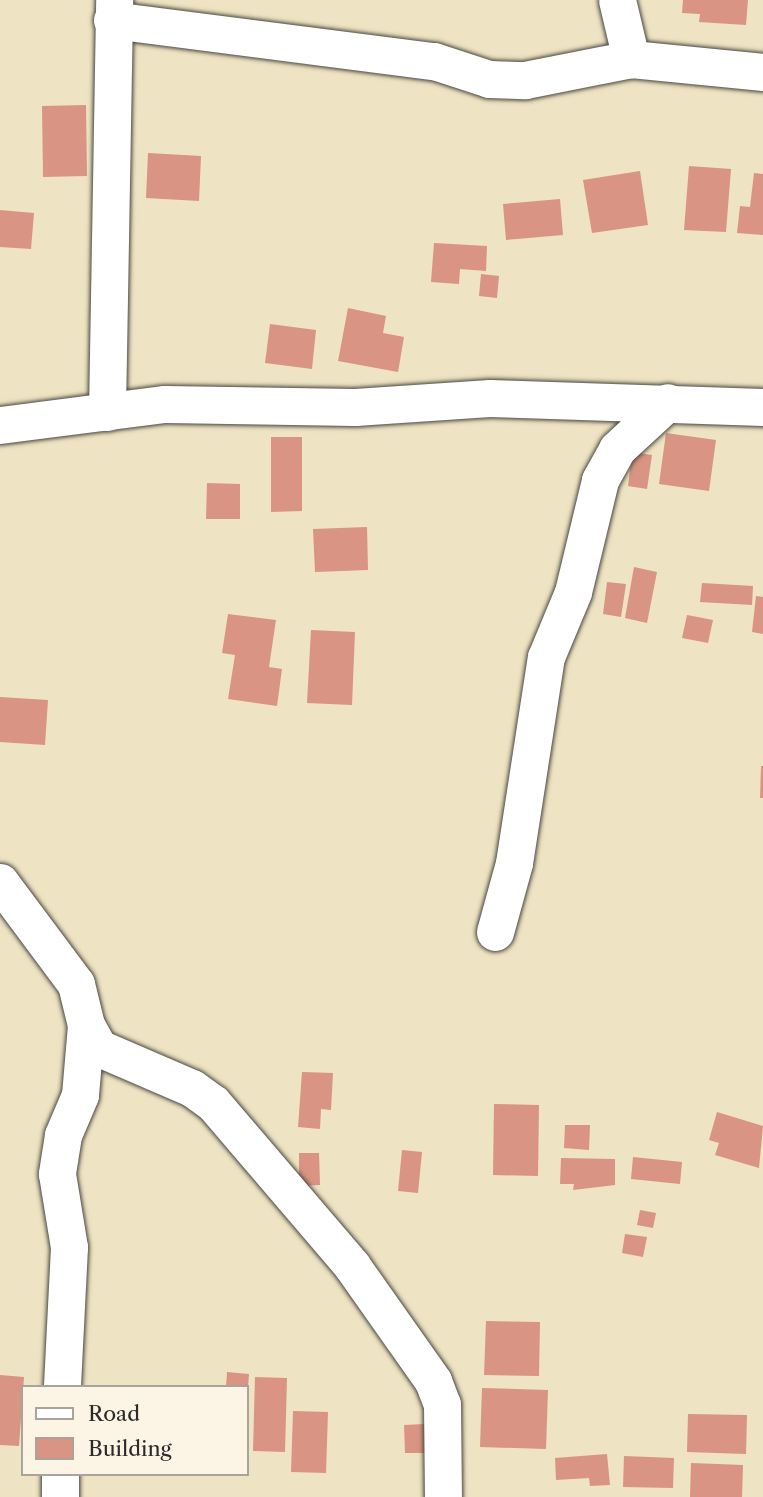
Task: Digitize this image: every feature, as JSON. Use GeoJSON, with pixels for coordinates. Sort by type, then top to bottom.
{"type":"FeatureCollection","features":[{"type":"Feature","properties":{"kind":"street"},"geometry":{"type":"LineString","coordinates":[[617,0],[631,59]]}},
{"type":"Feature","properties":{"kind":"street"},"geometry":{"type":"LineString","coordinates":[[107,412],[113,10],[434,61],[489,79],[525,80],[631,59],[763,72]]}},
{"type":"Feature","properties":{"kind":"street"},"geometry":{"type":"LineString","coordinates":[[0,425],[165,404],[355,407],[490,398],[763,407]]}},
{"type":"Feature","properties":{"kind":"street"},"geometry":{"type":"LineString","coordinates":[[495,932],[514,863],[546,657],[573,592],[600,480],[617,449],[668,402]]}},
{"type":"Feature","properties":{"kind":"street"},"geometry":{"type":"LineString","coordinates":[[0,882],[76,984],[86,1025],[99,1048],[192,1088],[213,1103],[352,1266],[433,1381],[442,1404],[443,1497]]}},
{"type":"Feature","properties":{"kind":"street"},"geometry":{"type":"LineString","coordinates":[[62,1385],[69,1247],[57,1174],[64,1135],[80,1094],[86,1025]]}},
{"type":"Feature","properties":{"kind":"street"},"geometry":{"type":"LineString","coordinates":[[60,1476],[60,1497]]}},
{"type":"Feature","properties":{"kind":"building"},"geometry":{"type":"Polygon","coordinates":[[[683,0],[748,0],[746,25],[699,22],[700,14],[682,13],[683,0]]]}},
{"type":"Feature","properties":{"kind":"building"},"geometry":{"type":"Polygon","coordinates":[[[86,105],[87,176],[43,177],[42,106],[86,105]]]}},
{"type":"Feature","properties":{"kind":"building"},"geometry":{"type":"Polygon","coordinates":[[[148,153],[201,156],[199,201],[146,198],[148,153]]]}},
{"type":"Feature","properties":{"kind":"building"},"geometry":{"type":"Polygon","coordinates":[[[689,166],[731,169],[726,232],[684,230],[689,166]]]}},
{"type":"Feature","properties":{"kind":"building"},"geometry":{"type":"Polygon","coordinates":[[[640,171],[648,225],[592,233],[583,180],[640,171]]]}},
{"type":"Feature","properties":{"kind":"building"},"geometry":{"type":"Polygon","coordinates":[[[754,173],[763,174],[763,235],[737,233],[740,206],[750,207],[754,173]]]}},
{"type":"Feature","properties":{"kind":"building"},"geometry":{"type":"Polygon","coordinates":[[[560,199],[563,235],[506,240],[503,204],[560,199]]]}},
{"type":"Feature","properties":{"kind":"building"},"geometry":{"type":"Polygon","coordinates":[[[0,210],[34,213],[31,249],[0,247],[0,210]]]}},
{"type":"Feature","properties":{"kind":"building"},"geometry":{"type":"Polygon","coordinates":[[[434,243],[487,246],[486,271],[460,269],[459,284],[431,282],[434,243]]]}},
{"type":"Feature","properties":{"kind":"building"},"geometry":{"type":"Polygon","coordinates":[[[481,274],[499,276],[497,298],[479,296],[481,274]]]}},
{"type":"Feature","properties":{"kind":"building"},"geometry":{"type":"Polygon","coordinates":[[[348,308],[386,316],[383,333],[404,337],[398,372],[338,361],[348,308]]]}},
{"type":"Feature","properties":{"kind":"building"},"geometry":{"type":"Polygon","coordinates":[[[270,324],[316,330],[312,369],[265,363],[270,324]]]}},
{"type":"Feature","properties":{"kind":"building"},"geometry":{"type":"Polygon","coordinates":[[[666,433],[716,440],[709,491],[659,484],[666,433]]]}},
{"type":"Feature","properties":{"kind":"building"},"geometry":{"type":"Polygon","coordinates":[[[271,437],[302,437],[302,511],[271,512],[271,437]]]}},
{"type":"Feature","properties":{"kind":"building"},"geometry":{"type":"Polygon","coordinates":[[[632,452],[652,455],[647,489],[628,486],[632,452]]]}},
{"type":"Feature","properties":{"kind":"building"},"geometry":{"type":"Polygon","coordinates":[[[207,483],[240,484],[240,519],[206,519],[207,483]]]}},
{"type":"Feature","properties":{"kind":"building"},"geometry":{"type":"Polygon","coordinates":[[[367,527],[368,570],[315,572],[313,529],[367,527]]]}},
{"type":"Feature","properties":{"kind":"building"},"geometry":{"type":"Polygon","coordinates":[[[634,567],[657,572],[647,623],[625,618],[634,567]]]}},
{"type":"Feature","properties":{"kind":"building"},"geometry":{"type":"Polygon","coordinates":[[[607,582],[626,584],[621,617],[603,614],[607,582]]]}},
{"type":"Feature","properties":{"kind":"building"},"geometry":{"type":"Polygon","coordinates":[[[702,583],[753,586],[752,605],[700,602],[702,583]]]}},
{"type":"Feature","properties":{"kind":"building"},"geometry":{"type":"Polygon","coordinates":[[[756,596],[763,597],[763,634],[752,632],[756,596]]]}},
{"type":"Feature","properties":{"kind":"building"},"geometry":{"type":"Polygon","coordinates":[[[228,614],[276,620],[269,667],[282,669],[277,706],[228,699],[235,655],[222,653],[228,614]]]}},
{"type":"Feature","properties":{"kind":"building"},"geometry":{"type":"Polygon","coordinates":[[[687,615],[713,620],[708,643],[682,638],[687,615]]]}},
{"type":"Feature","properties":{"kind":"building"},"geometry":{"type":"Polygon","coordinates":[[[311,630],[355,632],[352,705],[307,703],[311,630]]]}},
{"type":"Feature","properties":{"kind":"building"},"geometry":{"type":"Polygon","coordinates":[[[0,697],[48,700],[45,745],[0,742],[0,697]]]}},
{"type":"Feature","properties":{"kind":"building"},"geometry":{"type":"Polygon","coordinates":[[[763,766],[763,798],[760,798],[763,766]]]}},
{"type":"Feature","properties":{"kind":"building"},"geometry":{"type":"Polygon","coordinates":[[[302,1072],[333,1073],[331,1110],[321,1109],[320,1129],[298,1127],[302,1072]]]}},
{"type":"Feature","properties":{"kind":"building"},"geometry":{"type":"Polygon","coordinates":[[[494,1104],[539,1105],[538,1176],[493,1175],[494,1104]]]}},
{"type":"Feature","properties":{"kind":"building"},"geometry":{"type":"Polygon","coordinates":[[[717,1112],[763,1126],[759,1168],[715,1155],[719,1143],[709,1140],[717,1112]]]}},
{"type":"Feature","properties":{"kind":"building"},"geometry":{"type":"Polygon","coordinates":[[[565,1125],[590,1125],[589,1150],[564,1148],[565,1125]]]}},
{"type":"Feature","properties":{"kind":"building"},"geometry":{"type":"Polygon","coordinates":[[[402,1150],[422,1152],[418,1193],[398,1191],[402,1150]]]}},
{"type":"Feature","properties":{"kind":"building"},"geometry":{"type":"Polygon","coordinates":[[[299,1153],[319,1153],[320,1185],[299,1186],[299,1153]]]}},
{"type":"Feature","properties":{"kind":"building"},"geometry":{"type":"Polygon","coordinates":[[[633,1157],[682,1162],[680,1184],[631,1179],[633,1157]]]}},
{"type":"Feature","properties":{"kind":"building"},"geometry":{"type":"Polygon","coordinates":[[[561,1158],[615,1159],[615,1185],[573,1190],[574,1184],[560,1184],[561,1158]]]}},
{"type":"Feature","properties":{"kind":"building"},"geometry":{"type":"Polygon","coordinates":[[[640,1210],[656,1213],[653,1228],[637,1225],[640,1210]]]}},
{"type":"Feature","properties":{"kind":"building"},"geometry":{"type":"Polygon","coordinates":[[[625,1234],[647,1237],[643,1257],[622,1253],[625,1234]]]}},
{"type":"Feature","properties":{"kind":"building"},"geometry":{"type":"Polygon","coordinates":[[[486,1321],[540,1322],[539,1376],[484,1375],[486,1321]]]}},
{"type":"Feature","properties":{"kind":"building"},"geometry":{"type":"Polygon","coordinates":[[[227,1372],[249,1374],[248,1387],[226,1385],[227,1372]]]}},
{"type":"Feature","properties":{"kind":"building"},"geometry":{"type":"Polygon","coordinates":[[[0,1375],[24,1377],[23,1385],[21,1385],[19,1446],[0,1445],[0,1375]]]}},
{"type":"Feature","properties":{"kind":"building"},"geometry":{"type":"Polygon","coordinates":[[[255,1377],[287,1378],[285,1452],[253,1451],[255,1377]]]}},
{"type":"Feature","properties":{"kind":"building"},"geometry":{"type":"Polygon","coordinates":[[[482,1388],[548,1390],[546,1449],[480,1447],[482,1388]]]}},
{"type":"Feature","properties":{"kind":"building"},"geometry":{"type":"Polygon","coordinates":[[[293,1411],[328,1412],[326,1473],[291,1472],[293,1411]]]}},
{"type":"Feature","properties":{"kind":"building"},"geometry":{"type":"Polygon","coordinates":[[[688,1414],[747,1415],[746,1454],[687,1452],[688,1414]]]}},
{"type":"Feature","properties":{"kind":"building"},"geometry":{"type":"Polygon","coordinates":[[[425,1424],[425,1453],[405,1453],[404,1425],[425,1424]]]}},
{"type":"Feature","properties":{"kind":"building"},"geometry":{"type":"Polygon","coordinates":[[[607,1454],[610,1485],[590,1486],[589,1478],[556,1480],[555,1458],[607,1454]]]}},
{"type":"Feature","properties":{"kind":"building"},"geometry":{"type":"Polygon","coordinates":[[[624,1456],[674,1458],[673,1488],[623,1487],[624,1456]]]}},
{"type":"Feature","properties":{"kind":"building"},"geometry":{"type":"Polygon","coordinates":[[[691,1463],[743,1465],[742,1497],[690,1497],[691,1463]]]}}]}
